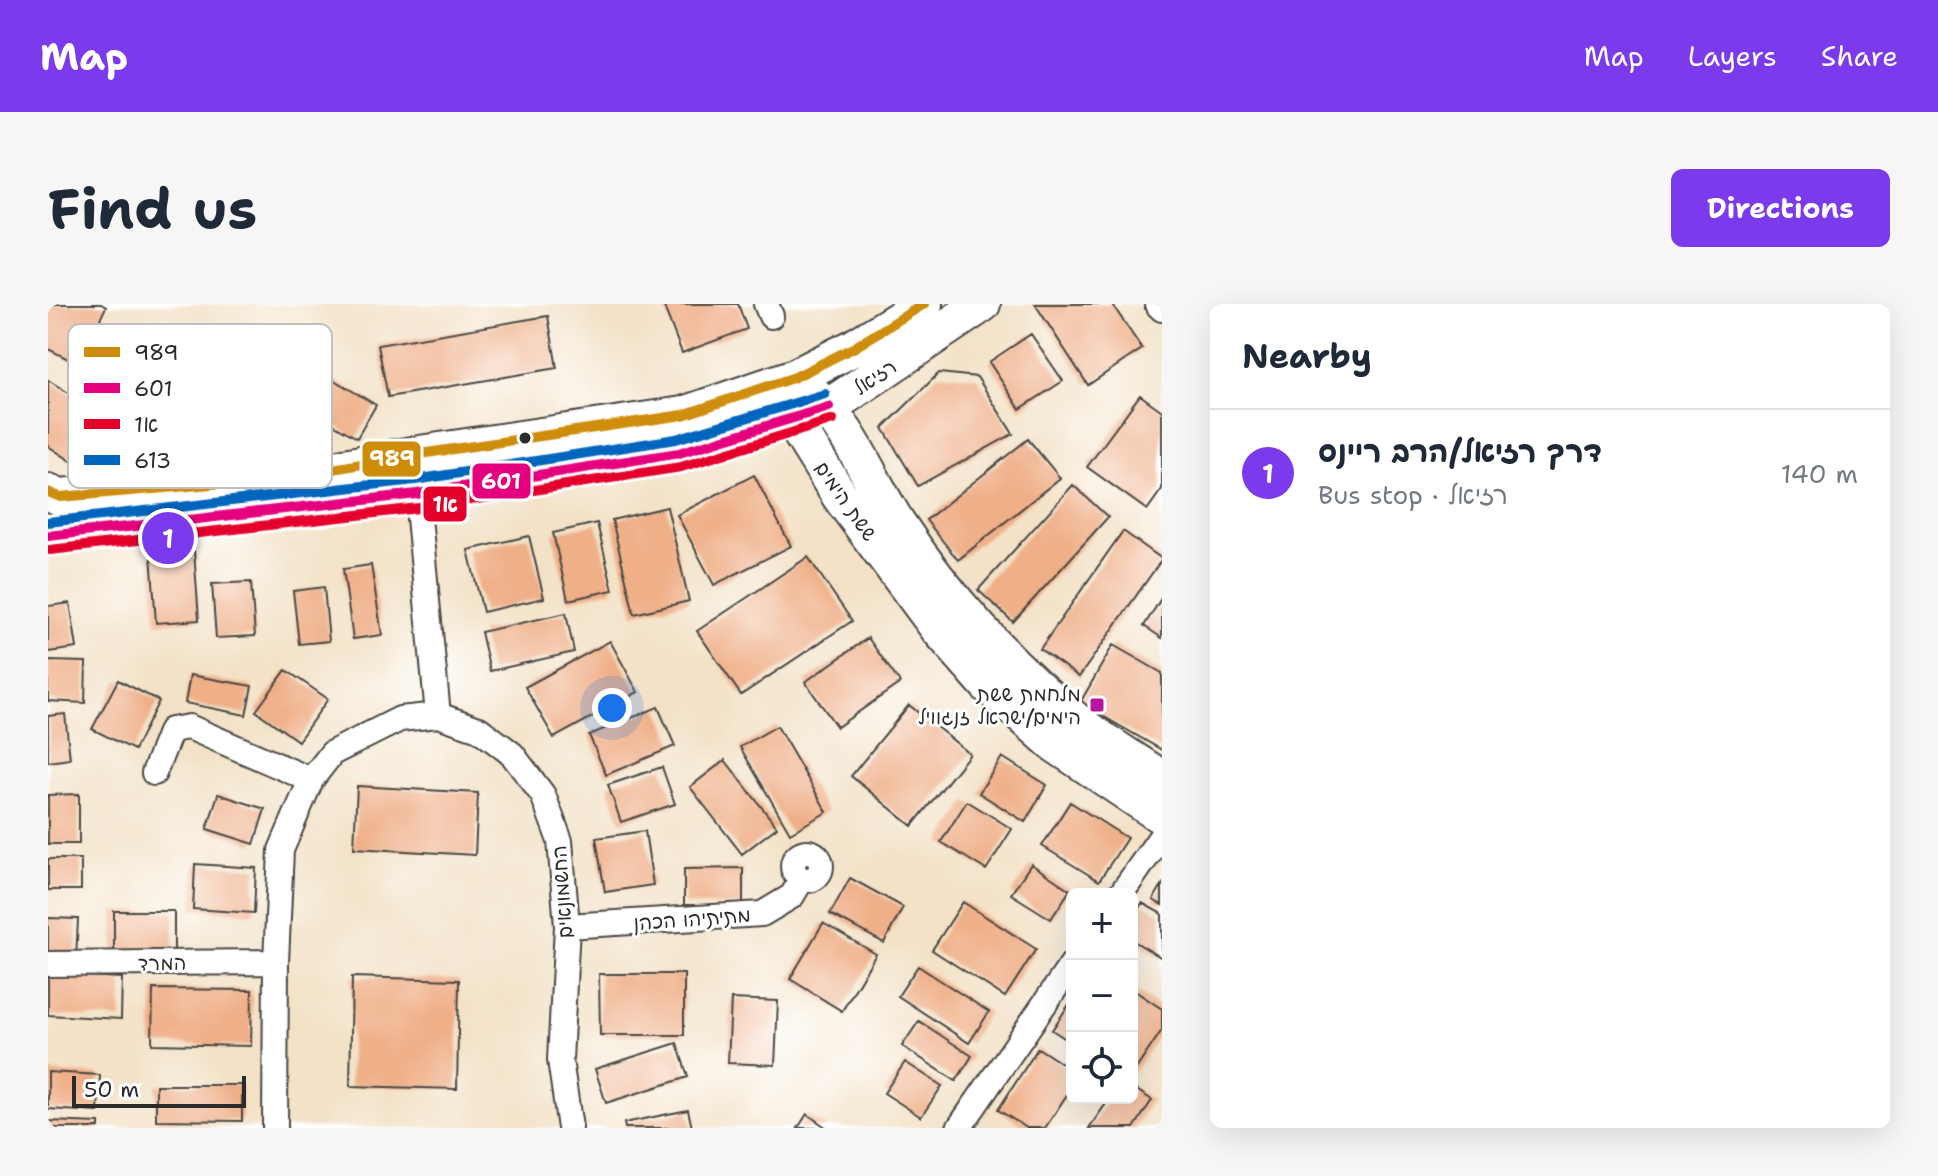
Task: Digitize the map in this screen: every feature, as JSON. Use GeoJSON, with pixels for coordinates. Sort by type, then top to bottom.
{"type":"FeatureCollection","features":[{"type":"Feature","properties":{"kind":"main road","name":"רזיאל"},"geometry":{"type":"LineString","coordinates":[[332,469],[683,415],[795,377],[855,347],[924,304]]}},
{"type":"Feature","properties":{"kind":"main road","name":"רזיאל"},"geometry":{"type":"LineString","coordinates":[[48,536],[417,494],[679,453],[829,407],[982,304]]}},
{"type":"Feature","properties":{"kind":"main road","name":"ששת הימים"},"geometry":{"type":"LineString","coordinates":[[795,377],[829,407],[898,524],[968,616],[1020,671],[1077,721],[1162,779]]}},
{"type":"Feature","properties":{"kind":"main road"},"geometry":{"type":"LineString","coordinates":[[792,419],[795,377]]}},
{"type":"Feature","properties":{"kind":"main road"},"geometry":{"type":"LineString","coordinates":[[871,380],[866,429],[880,494]]}},
{"type":"Feature","properties":{"kind":"main road","name":"ששת הימים"},"geometry":{"type":"LineString","coordinates":[[792,419],[840,496],[939,629],[989,686],[1055,744],[1162,816]]}},
{"type":"Feature","properties":{"kind":"main road"},"geometry":{"type":"LineString","coordinates":[[750,432],[788,451],[840,496]]}},
{"type":"Feature","properties":{"kind":"main road","name":"רזיאל"},"geometry":{"type":"LineString","coordinates":[[48,492],[60,497],[165,488]]}},
{"type":"Feature","properties":{"kind":"street"},"geometry":{"type":"LineString","coordinates":[[1157,304],[1162,309]]}},
{"type":"Feature","properties":{"kind":"street"},"geometry":{"type":"LineString","coordinates":[[413,455],[438,715]]}},
{"type":"Feature","properties":{"kind":"street","name":"החשמונאים"},"geometry":{"type":"LineString","coordinates":[[275,1128],[276,962],[281,850],[311,780],[332,753],[400,719],[438,715],[479,729],[512,754],[543,795],[560,841],[567,926],[560,1060],[570,1128]]}},
{"type":"Feature","properties":{"kind":"street"},"geometry":{"type":"LineString","coordinates":[[154,773],[171,730],[189,727],[311,780]]}},
{"type":"Feature","properties":{"kind":"street"},"geometry":{"type":"LineString","coordinates":[[1125,888],[1162,835]]}},
{"type":"Feature","properties":{"kind":"street","name":"מתיתיהו הכהן"},"geometry":{"type":"LineString","coordinates":[[567,926],[762,914],[792,896],[802,879]]}},
{"type":"Feature","properties":{"kind":"street","name":"המרד"},"geometry":{"type":"LineString","coordinates":[[48,964],[276,962]]}},
{"type":"Feature","properties":{"kind":"street"},"geometry":{"type":"LineString","coordinates":[[959,1128],[1066,973]]}},
{"type":"Feature","properties":{"kind":"building"},"geometry":{"type":"Polygon","coordinates":[[[48,304],[101,304],[106,307],[98,324],[68,324],[68,359],[48,349],[48,304]]]}},
{"type":"Feature","properties":{"kind":"building"},"geometry":{"type":"Polygon","coordinates":[[[663,304],[738,304],[747,329],[682,353],[663,304]]]}},
{"type":"Feature","properties":{"kind":"building"},"geometry":{"type":"Polygon","coordinates":[[[1035,304],[1112,304],[1142,349],[1088,385],[1035,304]]]}},
{"type":"Feature","properties":{"kind":"building"},"geometry":{"type":"Polygon","coordinates":[[[548,316],[557,368],[388,397],[378,345],[548,316]]]}},
{"type":"Feature","properties":{"kind":"building"},"geometry":{"type":"Polygon","coordinates":[[[1031,334],[1063,381],[1020,409],[989,362],[1031,334]]]}},
{"type":"Feature","properties":{"kind":"building"},"geometry":{"type":"Polygon","coordinates":[[[939,373],[977,377],[1013,434],[918,486],[883,428],[939,373]]]}},
{"type":"Feature","properties":{"kind":"building"},"geometry":{"type":"Polygon","coordinates":[[[332,379],[376,405],[357,438],[332,423],[332,379]]]}},
{"type":"Feature","properties":{"kind":"building"},"geometry":{"type":"Polygon","coordinates":[[[48,380],[68,393],[68,459],[48,446],[48,380]]]}},
{"type":"Feature","properties":{"kind":"building"},"geometry":{"type":"Polygon","coordinates":[[[1140,395],[1162,411],[1162,489],[1147,510],[1087,467],[1140,395]]]}},
{"type":"Feature","properties":{"kind":"building"},"geometry":{"type":"Polygon","coordinates":[[[1028,439],[1060,478],[958,560],[926,520],[1028,439]]]}},
{"type":"Feature","properties":{"kind":"building"},"geometry":{"type":"Polygon","coordinates":[[[754,475],[791,546],[714,585],[677,515],[754,475]]]}},
{"type":"Feature","properties":{"kind":"building"},"geometry":{"type":"Polygon","coordinates":[[[1073,485],[1108,517],[1013,622],[978,590],[1073,485]]]}},
{"type":"Feature","properties":{"kind":"building"},"geometry":{"type":"Polygon","coordinates":[[[667,507],[689,601],[634,614],[612,520],[667,507]]]}},
{"type":"Feature","properties":{"kind":"building"},"geometry":{"type":"Polygon","coordinates":[[[597,523],[613,590],[568,600],[553,533],[597,523]]]}},
{"type":"Feature","properties":{"kind":"building"},"geometry":{"type":"Polygon","coordinates":[[[1123,531],[1162,559],[1079,677],[1040,649],[1123,531]]]}},
{"type":"Feature","properties":{"kind":"building"},"geometry":{"type":"Polygon","coordinates":[[[529,536],[544,598],[483,612],[468,550],[529,536]]]}},
{"type":"Feature","properties":{"kind":"building"},"geometry":{"type":"Polygon","coordinates":[[[194,551],[199,620],[156,623],[151,554],[194,551]]]}},
{"type":"Feature","properties":{"kind":"building"},"geometry":{"type":"Polygon","coordinates":[[[808,557],[852,621],[741,695],[697,631],[808,557]]]}},
{"type":"Feature","properties":{"kind":"building"},"geometry":{"type":"Polygon","coordinates":[[[371,565],[382,635],[353,639],[343,569],[371,565]]]}},
{"type":"Feature","properties":{"kind":"building"},"geometry":{"type":"Polygon","coordinates":[[[251,582],[255,636],[216,638],[212,584],[251,582]]]}},
{"type":"Feature","properties":{"kind":"building"},"geometry":{"type":"Polygon","coordinates":[[[324,587],[329,641],[299,644],[293,591],[324,587]]]}},
{"type":"Feature","properties":{"kind":"building"},"geometry":{"type":"Polygon","coordinates":[[[1162,597],[1162,638],[1144,626],[1162,597]]]}},
{"type":"Feature","properties":{"kind":"building"},"geometry":{"type":"Polygon","coordinates":[[[70,603],[77,648],[48,652],[48,606],[70,603]]]}},
{"type":"Feature","properties":{"kind":"building"},"geometry":{"type":"Polygon","coordinates":[[[566,613],[574,652],[490,671],[481,632],[566,613]]]}},
{"type":"Feature","properties":{"kind":"building"},"geometry":{"type":"Polygon","coordinates":[[[868,638],[900,683],[837,727],[805,682],[868,638]]]}},
{"type":"Feature","properties":{"kind":"building"},"geometry":{"type":"Polygon","coordinates":[[[610,641],[638,692],[554,738],[525,687],[610,641]]]}},
{"type":"Feature","properties":{"kind":"building"},"geometry":{"type":"Polygon","coordinates":[[[1113,645],[1162,673],[1162,750],[1080,703],[1113,645]]]}},
{"type":"Feature","properties":{"kind":"building"},"geometry":{"type":"Polygon","coordinates":[[[48,661],[86,662],[85,703],[48,701],[48,661]]]}},
{"type":"Feature","properties":{"kind":"building"},"geometry":{"type":"Polygon","coordinates":[[[286,670],[328,699],[298,741],[256,711],[286,670]]]}},
{"type":"Feature","properties":{"kind":"building"},"geometry":{"type":"Polygon","coordinates":[[[190,675],[252,686],[246,715],[185,703],[190,675]]]}},
{"type":"Feature","properties":{"kind":"building"},"geometry":{"type":"Polygon","coordinates":[[[118,680],[159,701],[134,750],[92,729],[118,680]]]}},
{"type":"Feature","properties":{"kind":"building"},"geometry":{"type":"Polygon","coordinates":[[[909,705],[970,754],[912,826],[851,776],[909,705]]]}},
{"type":"Feature","properties":{"kind":"building"},"geometry":{"type":"Polygon","coordinates":[[[658,707],[675,746],[606,775],[589,735],[658,707]]]}},
{"type":"Feature","properties":{"kind":"building"},"geometry":{"type":"Polygon","coordinates":[[[65,714],[70,759],[48,762],[48,716],[65,714]]]}},
{"type":"Feature","properties":{"kind":"building"},"geometry":{"type":"Polygon","coordinates":[[[777,726],[827,812],[790,833],[740,747],[777,726]]]}},
{"type":"Feature","properties":{"kind":"building"},"geometry":{"type":"Polygon","coordinates":[[[1002,757],[1047,785],[1025,822],[979,793],[1002,757]]]}},
{"type":"Feature","properties":{"kind":"building"},"geometry":{"type":"Polygon","coordinates":[[[725,760],[777,827],[742,854],[690,787],[725,760]]]}},
{"type":"Feature","properties":{"kind":"building"},"geometry":{"type":"Polygon","coordinates":[[[662,767],[675,804],[621,822],[608,785],[662,767]]]}},
{"type":"Feature","properties":{"kind":"building"},"geometry":{"type":"Polygon","coordinates":[[[357,786],[478,793],[475,855],[354,848],[357,786]]]}},
{"type":"Feature","properties":{"kind":"building"},"geometry":{"type":"Polygon","coordinates":[[[79,794],[79,844],[48,844],[48,795],[79,794]]]}},
{"type":"Feature","properties":{"kind":"building"},"geometry":{"type":"Polygon","coordinates":[[[218,794],[265,809],[254,844],[207,829],[218,794]]]}},
{"type":"Feature","properties":{"kind":"building"},"geometry":{"type":"Polygon","coordinates":[[[967,801],[1012,829],[986,870],[941,842],[967,801]]]}},
{"type":"Feature","properties":{"kind":"building"},"geometry":{"type":"Polygon","coordinates":[[[1070,802],[1127,838],[1099,881],[1042,846],[1070,802]]]}},
{"type":"Feature","properties":{"kind":"building"},"geometry":{"type":"Polygon","coordinates":[[[645,831],[653,885],[605,892],[596,838],[645,831]]]}},
{"type":"Feature","properties":{"kind":"building"},"geometry":{"type":"Polygon","coordinates":[[[48,859],[81,859],[81,890],[48,890],[48,859]]]}},
{"type":"Feature","properties":{"kind":"building"},"geometry":{"type":"Polygon","coordinates":[[[195,864],[256,868],[254,913],[193,909],[195,864]]]}},
{"type":"Feature","properties":{"kind":"building"},"geometry":{"type":"Polygon","coordinates":[[[1031,864],[1067,888],[1066,896],[1051,919],[1011,894],[1031,864]]]}},
{"type":"Feature","properties":{"kind":"building"},"geometry":{"type":"Polygon","coordinates":[[[743,868],[743,905],[684,905],[684,869],[743,868]]]}},
{"type":"Feature","properties":{"kind":"building"},"geometry":{"type":"Polygon","coordinates":[[[850,878],[903,907],[884,943],[830,914],[850,878]]]}},
{"type":"Feature","properties":{"kind":"building"},"geometry":{"type":"Polygon","coordinates":[[[1162,885],[1162,905],[1153,900],[1162,885]]]}},
{"type":"Feature","properties":{"kind":"building"},"geometry":{"type":"Polygon","coordinates":[[[963,902],[1036,949],[1005,997],[932,950],[963,902]]]}},
{"type":"Feature","properties":{"kind":"building"},"geometry":{"type":"Polygon","coordinates":[[[1142,903],[1162,914],[1162,958],[1138,944],[1138,910],[1142,903]]]}},
{"type":"Feature","properties":{"kind":"building"},"geometry":{"type":"Polygon","coordinates":[[[114,911],[174,911],[174,951],[114,951],[114,911]]]}},
{"type":"Feature","properties":{"kind":"building"},"geometry":{"type":"Polygon","coordinates":[[[48,918],[78,919],[76,959],[48,957],[48,918]]]}},
{"type":"Feature","properties":{"kind":"building"},"geometry":{"type":"Polygon","coordinates":[[[823,923],[876,954],[842,1011],[790,979],[823,923]]]}},
{"type":"Feature","properties":{"kind":"building"},"geometry":{"type":"Polygon","coordinates":[[[918,966],[989,1012],[969,1043],[898,996],[918,966]]]}},
{"type":"Feature","properties":{"kind":"building"},"geometry":{"type":"Polygon","coordinates":[[[48,974],[122,978],[121,1019],[48,1015],[48,974]]]}},
{"type":"Feature","properties":{"kind":"building"},"geometry":{"type":"Polygon","coordinates":[[[599,974],[684,974],[684,1035],[600,1035],[599,974]]]}},
{"type":"Feature","properties":{"kind":"building"},"geometry":{"type":"Polygon","coordinates":[[[352,977],[459,980],[457,1089],[350,1086],[352,977]]]}},
{"type":"Feature","properties":{"kind":"building"},"geometry":{"type":"Polygon","coordinates":[[[153,989],[252,990],[251,1046],[152,1044],[153,989]]]}},
{"type":"Feature","properties":{"kind":"building"},"geometry":{"type":"Polygon","coordinates":[[[1138,993],[1162,1009],[1162,1030],[1138,1066],[1138,993]]]}},
{"type":"Feature","properties":{"kind":"building"},"geometry":{"type":"Polygon","coordinates":[[[731,999],[778,1001],[775,1065],[728,1063],[731,999]]]}},
{"type":"Feature","properties":{"kind":"building"},"geometry":{"type":"Polygon","coordinates":[[[1066,1009],[1066,1039],[1052,1030],[1066,1009]]]}},
{"type":"Feature","properties":{"kind":"building"},"geometry":{"type":"Polygon","coordinates":[[[919,1021],[972,1056],[956,1081],[902,1046],[919,1021]]]}},
{"type":"Feature","properties":{"kind":"building"},"geometry":{"type":"Polygon","coordinates":[[[677,1043],[688,1077],[606,1103],[595,1069],[677,1043]]]}},
{"type":"Feature","properties":{"kind":"building"},"geometry":{"type":"Polygon","coordinates":[[[1038,1048],[1066,1066],[1066,1096],[1045,1128],[1027,1128],[998,1110],[1038,1048]]]}},
{"type":"Feature","properties":{"kind":"building"},"geometry":{"type":"Polygon","coordinates":[[[905,1062],[942,1086],[921,1117],[884,1093],[905,1062]]]}},
{"type":"Feature","properties":{"kind":"building"},"geometry":{"type":"Polygon","coordinates":[[[48,1072],[100,1075],[98,1112],[48,1109],[48,1072]]]}},
{"type":"Feature","properties":{"kind":"building"},"geometry":{"type":"Polygon","coordinates":[[[156,1085],[242,1085],[242,1121],[156,1120],[156,1085]]]}},
{"type":"Feature","properties":{"kind":"building"},"geometry":{"type":"Polygon","coordinates":[[[1138,1091],[1152,1100],[1134,1128],[1089,1128],[1106,1104],[1138,1104],[1138,1091]]]}},
{"type":"Feature","properties":{"kind":"building"},"geometry":{"type":"Polygon","coordinates":[[[688,1110],[692,1128],[625,1128],[624,1123],[688,1110]]]}},
{"type":"Feature","properties":{"kind":"building"},"geometry":{"type":"Polygon","coordinates":[[[807,1114],[827,1128],[798,1128],[807,1114]]]}},
{"type":"Feature","properties":{"kind":"building"},"geometry":{"type":"Polygon","coordinates":[[[48,1121],[99,1123],[99,1128],[48,1128],[48,1121]]]}},
{"type":"Feature","properties":{"kind":"transit line","name":"989"},"geometry":{"type":"LineString","coordinates":[[332,469],[683,415],[795,377],[855,347],[924,304]]}},
{"type":"Feature","properties":{"kind":"transit line","name":"613"},"geometry":{"type":"LineString","coordinates":[[48,522],[415,480],[676,439],[825,394]]}},
{"type":"Feature","properties":{"kind":"transit line","name":"601"},"geometry":{"type":"LineString","coordinates":[[48,536],[417,494],[679,453],[829,407]]}},
{"type":"Feature","properties":{"kind":"transit line","name":"1א"},"geometry":{"type":"LineString","coordinates":[[50,550],[419,508],[681,467],[833,420]]}},
{"type":"Feature","properties":{"kind":"transit line","name":"989"},"geometry":{"type":"LineString","coordinates":[[48,492],[60,497],[165,488]]}},
{"type":"Feature","properties":{"kind":"place","name":"דרך רזיאל/הרב ריינס"},"geometry":{"type":"Point","coordinates":[168,538]}},
{"type":"Feature","properties":{"kind":"place","name":"מלחמת ששת הימים/ישראל זנגוויל"},"geometry":{"type":"Point","coordinates":[1097,705]}}]}
